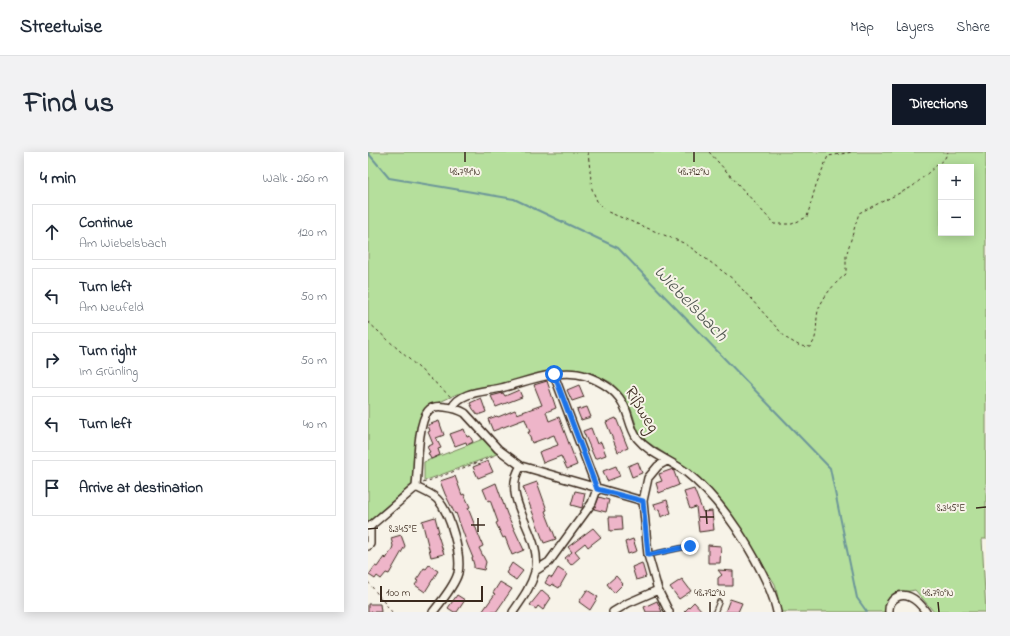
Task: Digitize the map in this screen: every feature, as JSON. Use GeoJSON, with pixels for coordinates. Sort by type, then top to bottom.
{"type":"FeatureCollection","features":[{"type":"Feature","properties":{"kind":"street","name":"Rißweg"},"geometry":{"type":"LineString","coordinates":[[454,405],[470,394],[520,384],[554,374],[576,373],[604,384],[614,392],[622,402],[637,438],[648,449],[686,472],[701,485],[725,511],[741,534],[764,576],[771,591],[777,612]]}},
{"type":"Feature","properties":{"kind":"street"},"geometry":{"type":"LineString","coordinates":[[535,571],[549,562],[592,503],[597,489],[554,374]]}},
{"type":"Feature","properties":{"kind":"street"},"geometry":{"type":"LineString","coordinates":[[368,546],[370,544],[369,527],[416,486],[421,426],[423,419],[429,410],[434,406],[454,405],[465,413],[498,449],[521,466],[643,501]]}},
{"type":"Feature","properties":{"kind":"street"},"geometry":{"type":"LineString","coordinates":[[667,461],[658,466],[648,478],[643,501],[648,555],[658,590],[669,612]]}},
{"type":"Feature","properties":{"kind":"street"},"geometry":{"type":"LineString","coordinates":[[513,612],[526,593],[535,571],[536,550],[518,503],[513,485],[514,478],[521,466]]}},
{"type":"Feature","properties":{"kind":"street"},"geometry":{"type":"LineString","coordinates":[[416,486],[436,498],[441,504],[455,535],[458,555],[458,573],[455,580],[433,612]]}},
{"type":"Feature","properties":{"kind":"street"},"geometry":{"type":"LineString","coordinates":[[613,612],[658,590]]}},
{"type":"Feature","properties":{"kind":"street"},"geometry":{"type":"LineString","coordinates":[[889,612],[891,602],[896,596],[910,597],[919,603],[926,612]]}},
{"type":"Feature","properties":{"kind":"lane"},"geometry":{"type":"LineString","coordinates":[[648,555],[690,546]]}},
{"type":"Feature","properties":{"kind":"lane"},"geometry":{"type":"LineString","coordinates":[[715,612],[719,602]]}},
{"type":"Feature","properties":{"kind":"path"},"geometry":{"type":"LineString","coordinates":[[588,152],[592,189],[597,201],[608,212],[686,244],[733,279],[786,338],[800,346],[810,347],[815,342],[818,312],[831,287],[846,274],[846,256],[859,213],[912,187],[945,158],[948,152]]}},
{"type":"Feature","properties":{"kind":"path"},"geometry":{"type":"LineString","coordinates":[[709,152],[774,224],[792,224],[807,217],[816,185],[828,156],[853,152]]}},
{"type":"Feature","properties":{"kind":"path"},"geometry":{"type":"LineString","coordinates":[[368,322],[442,388],[454,405]]}},
{"type":"Feature","properties":{"kind":"path"},"geometry":{"type":"LineString","coordinates":[[416,486],[504,454]]}},
{"type":"Feature","properties":{"kind":"path"},"geometry":{"type":"LineString","coordinates":[[368,582],[392,612]]}},
{"type":"Feature","properties":{"kind":"green space"},"geometry":{"type":"Polygon","coordinates":[[[368,152],[986,152],[986,539],[982,539],[986,612],[934,612],[915,590],[893,594],[886,607],[887,612],[781,612],[775,584],[726,506],[704,482],[685,467],[640,437],[631,409],[612,383],[592,373],[568,370],[457,394],[427,408],[417,427],[412,484],[368,522],[368,152]]]}},
{"type":"Feature","properties":{"kind":"green space"},"geometry":{"type":"Polygon","coordinates":[[[483,439],[497,454],[424,481],[424,462],[483,439]]]}},
{"type":"Feature","properties":{"kind":"building"},"geometry":{"type":"Polygon","coordinates":[[[547,381],[556,408],[546,412],[549,421],[559,417],[577,465],[567,469],[561,456],[543,463],[539,452],[558,445],[554,435],[532,443],[525,419],[493,431],[488,419],[498,417],[515,410],[517,414],[542,405],[534,385],[547,381]]]}},
{"type":"Feature","properties":{"kind":"building"},"geometry":{"type":"Polygon","coordinates":[[[579,385],[584,397],[572,401],[567,390],[579,385]]]}},
{"type":"Feature","properties":{"kind":"building"},"geometry":{"type":"Polygon","coordinates":[[[519,390],[522,397],[496,407],[491,396],[503,393],[505,396],[519,390]]]}},
{"type":"Feature","properties":{"kind":"building"},"geometry":{"type":"Polygon","coordinates":[[[481,398],[486,412],[478,415],[470,403],[481,398]]]}},
{"type":"Feature","properties":{"kind":"building"},"geometry":{"type":"Polygon","coordinates":[[[587,407],[591,417],[581,420],[577,410],[587,407]]]}},
{"type":"Feature","properties":{"kind":"building"},"geometry":{"type":"Polygon","coordinates":[[[616,418],[628,448],[618,452],[606,422],[616,418]]]}},
{"type":"Feature","properties":{"kind":"building"},"geometry":{"type":"Polygon","coordinates":[[[439,421],[444,435],[436,438],[441,448],[438,449],[440,455],[431,459],[428,453],[430,452],[427,447],[433,444],[428,432],[430,431],[428,425],[439,421]]]}},
{"type":"Feature","properties":{"kind":"building"},"geometry":{"type":"Polygon","coordinates":[[[591,428],[597,444],[601,442],[606,455],[595,459],[583,431],[591,428]]]}},
{"type":"Feature","properties":{"kind":"building"},"geometry":{"type":"Polygon","coordinates":[[[464,429],[467,437],[470,436],[473,442],[467,445],[466,442],[455,446],[450,434],[464,429]]]}},
{"type":"Feature","properties":{"kind":"building"},"geometry":{"type":"Polygon","coordinates":[[[488,461],[493,472],[478,478],[473,467],[488,461]]]}},
{"type":"Feature","properties":{"kind":"building"},"geometry":{"type":"Polygon","coordinates":[[[638,462],[642,473],[632,477],[628,466],[638,462]]]}},
{"type":"Feature","properties":{"kind":"building"},"geometry":{"type":"Polygon","coordinates":[[[616,466],[620,476],[607,481],[603,471],[616,466]]]}},
{"type":"Feature","properties":{"kind":"building"},"geometry":{"type":"Polygon","coordinates":[[[673,469],[679,485],[659,493],[656,483],[662,481],[659,474],[673,469]]]}},
{"type":"Feature","properties":{"kind":"building"},"geometry":{"type":"Polygon","coordinates":[[[455,476],[462,495],[464,494],[470,507],[468,508],[483,546],[479,548],[486,562],[484,570],[474,568],[473,558],[456,513],[455,514],[440,481],[455,476]]]}},
{"type":"Feature","properties":{"kind":"building"},"geometry":{"type":"Polygon","coordinates":[[[537,482],[547,510],[545,511],[556,539],[544,543],[523,487],[537,482]]]}},
{"type":"Feature","properties":{"kind":"building"},"geometry":{"type":"Polygon","coordinates":[[[496,483],[507,514],[524,550],[512,555],[505,537],[503,538],[496,523],[498,522],[490,500],[488,501],[483,489],[496,483]]]}},
{"type":"Feature","properties":{"kind":"building"},"geometry":{"type":"Polygon","coordinates":[[[694,489],[703,512],[712,511],[714,530],[699,532],[696,507],[690,509],[684,492],[694,489]]]}},
{"type":"Feature","properties":{"kind":"building"},"geometry":{"type":"Polygon","coordinates":[[[575,491],[585,493],[582,508],[571,505],[575,491]]]}},
{"type":"Feature","properties":{"kind":"building"},"geometry":{"type":"Polygon","coordinates":[[[599,497],[609,500],[606,512],[594,509],[599,497]]]}},
{"type":"Feature","properties":{"kind":"building"},"geometry":{"type":"Polygon","coordinates":[[[667,500],[671,513],[661,517],[659,509],[656,510],[654,504],[667,500]]]}},
{"type":"Feature","properties":{"kind":"building"},"geometry":{"type":"Polygon","coordinates":[[[435,517],[439,532],[437,532],[444,554],[431,557],[422,521],[435,517]]]}},
{"type":"Feature","properties":{"kind":"building"},"geometry":{"type":"Polygon","coordinates":[[[609,517],[621,517],[622,530],[610,531],[609,517]]]}},
{"type":"Feature","properties":{"kind":"building"},"geometry":{"type":"Polygon","coordinates":[[[593,528],[601,537],[588,547],[585,543],[575,551],[580,557],[571,565],[565,558],[572,552],[568,547],[593,528]]]}},
{"type":"Feature","properties":{"kind":"building"},"geometry":{"type":"Polygon","coordinates":[[[401,535],[405,546],[389,574],[386,573],[381,579],[377,576],[375,579],[369,575],[384,557],[386,559],[392,549],[393,546],[391,538],[401,535]]]}},
{"type":"Feature","properties":{"kind":"building"},"geometry":{"type":"Polygon","coordinates":[[[633,539],[637,551],[628,554],[625,542],[633,539]]]}},
{"type":"Feature","properties":{"kind":"building"},"geometry":{"type":"Polygon","coordinates":[[[708,545],[721,546],[720,563],[708,563],[708,545]]]}},
{"type":"Feature","properties":{"kind":"building"},"geometry":{"type":"Polygon","coordinates":[[[512,563],[523,571],[516,580],[506,573],[512,563]]]}},
{"type":"Feature","properties":{"kind":"building"},"geometry":{"type":"Polygon","coordinates":[[[642,563],[646,577],[636,580],[632,567],[642,563]]]}},
{"type":"Feature","properties":{"kind":"building"},"geometry":{"type":"Polygon","coordinates":[[[429,565],[438,571],[425,592],[415,585],[418,581],[416,580],[424,568],[426,569],[429,565]]]}},
{"type":"Feature","properties":{"kind":"building"},"geometry":{"type":"Polygon","coordinates":[[[558,568],[567,574],[559,588],[552,584],[550,586],[545,583],[549,576],[552,578],[558,568]]]}},
{"type":"Feature","properties":{"kind":"building"},"geometry":{"type":"Polygon","coordinates":[[[718,570],[733,571],[733,586],[718,586],[718,578],[722,575],[718,570]]]}},
{"type":"Feature","properties":{"kind":"building"},"geometry":{"type":"Polygon","coordinates":[[[616,576],[623,584],[614,593],[607,584],[616,576]]]}},
{"type":"Feature","properties":{"kind":"building"},"geometry":{"type":"Polygon","coordinates":[[[682,579],[691,591],[679,599],[670,587],[682,579]]]}},
{"type":"Feature","properties":{"kind":"building"},"geometry":{"type":"Polygon","coordinates":[[[500,582],[512,589],[496,612],[482,612],[495,594],[493,593],[500,582]]]}},
{"type":"Feature","properties":{"kind":"building"},"geometry":{"type":"Polygon","coordinates":[[[542,590],[551,598],[543,610],[538,606],[536,609],[530,605],[542,590]]]}},
{"type":"Feature","properties":{"kind":"building"},"geometry":{"type":"Polygon","coordinates":[[[587,590],[598,597],[590,610],[579,602],[587,590]]]}},
{"type":"Feature","properties":{"kind":"building"},"geometry":{"type":"Polygon","coordinates":[[[457,595],[465,600],[457,612],[454,612],[448,608],[457,595]]]}},
{"type":"Feature","properties":{"kind":"building"},"geometry":{"type":"Polygon","coordinates":[[[730,599],[742,603],[738,612],[725,612],[730,599]]]}},
{"type":"Feature","properties":{"kind":"building"},"geometry":{"type":"Polygon","coordinates":[[[657,601],[662,612],[646,612],[644,607],[657,601]]]}},
{"type":"Feature","properties":{"kind":"building"},"geometry":{"type":"Polygon","coordinates":[[[694,602],[703,612],[684,612],[694,602]]]}},
{"type":"Feature","properties":{"kind":"building"},"geometry":{"type":"Polygon","coordinates":[[[368,604],[380,604],[381,612],[368,612],[368,604]]]}},
{"type":"Feature","properties":{"kind":"waterway","name":"Wiebelsbach"},"geometry":{"type":"LineString","coordinates":[[368,153],[389,178],[514,199],[618,248],[830,468],[857,598],[867,612]]}},
{"type":"Feature","properties":{"kind":"route"},"geometry":{"type":"LineString","coordinates":[[554,374],[597,489],[643,501],[648,555],[690,546]]}}]}
